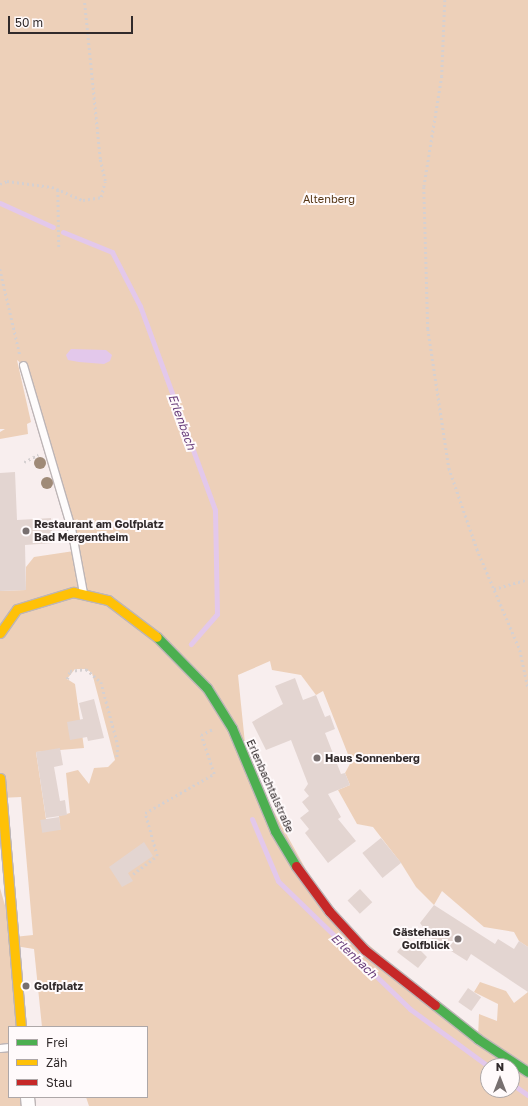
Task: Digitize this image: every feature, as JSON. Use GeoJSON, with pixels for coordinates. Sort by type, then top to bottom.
{"type":"FeatureCollection","features":[{"type":"Feature","properties":{"kind":"street","name":"Erlenbachtalstraße"},"geometry":{"type":"LineString","coordinates":[[0,633],[18,609],[72,592],[108,600],[168,647],[207,688],[227,721],[275,831],[300,873],[329,911],[371,954],[478,1039],[528,1072]]}},
{"type":"Feature","properties":{"kind":"street"},"geometry":{"type":"LineString","coordinates":[[0,778],[21,1026]]}},
{"type":"Feature","properties":{"kind":"lane"},"geometry":{"type":"LineString","coordinates":[[22,365],[71,528],[83,594]]}},
{"type":"Feature","properties":{"kind":"path"},"geometry":{"type":"LineString","coordinates":[[0,184],[7,181],[58,190],[83,200],[101,197],[105,181],[100,159],[84,0]]}},
{"type":"Feature","properties":{"kind":"path"},"geometry":{"type":"LineString","coordinates":[[445,0],[442,76],[424,186],[428,330],[449,468],[494,589],[520,650],[528,689]]}},
{"type":"Feature","properties":{"kind":"path"},"geometry":{"type":"LineString","coordinates":[[58,190],[59,247]]}},
{"type":"Feature","properties":{"kind":"path"},"geometry":{"type":"LineString","coordinates":[[0,269],[22,365]]}},
{"type":"Feature","properties":{"kind":"path"},"geometry":{"type":"LineString","coordinates":[[24,462],[47,449]]}},
{"type":"Feature","properties":{"kind":"path"},"geometry":{"type":"LineString","coordinates":[[494,589],[528,579]]}},
{"type":"Feature","properties":{"kind":"path"},"geometry":{"type":"LineString","coordinates":[[67,679],[70,671],[86,669],[101,682],[118,745],[117,758]]}},
{"type":"Feature","properties":{"kind":"path"},"geometry":{"type":"LineString","coordinates":[[133,874],[157,856],[145,813],[214,774],[201,735],[227,721]]}},
{"type":"Feature","properties":{"kind":"green space","name":"Altenberg"},"geometry":{"type":"Polygon","coordinates":[[[0,0],[528,0],[528,947],[519,941],[514,932],[484,927],[442,891],[434,905],[416,887],[401,863],[373,827],[357,824],[338,790],[350,785],[345,773],[351,762],[323,691],[316,695],[301,675],[272,670],[270,661],[238,675],[247,763],[329,911],[478,1038],[479,1014],[497,1021],[498,1004],[474,992],[480,982],[506,991],[514,1003],[528,992],[528,1106],[89,1106],[86,1098],[148,1098],[148,1026],[42,1026],[34,949],[15,946],[21,1026],[8,1026],[8,1098],[27,1098],[28,1106],[0,1106],[0,888],[14,937],[33,935],[21,797],[0,798],[0,591],[26,590],[26,567],[34,557],[74,551],[23,365],[17,360],[31,422],[27,424],[28,434],[0,439],[0,432],[5,429],[0,429],[0,0]],[[75,669],[67,679],[75,684],[84,748],[36,752],[46,819],[60,830],[59,816],[70,813],[66,773],[78,770],[89,784],[94,768],[108,767],[115,760],[92,673],[86,669],[75,669]]]}},
{"type":"Feature","properties":{"kind":"shaded area"},"geometry":{"type":"Polygon","coordinates":[[[71,349],[106,350],[112,355],[110,361],[104,364],[79,362],[68,360],[66,355],[71,349]]]}},
{"type":"Feature","properties":{"kind":"building","name":"Restaurant am Golfplatz Bad Mergentheim"},"geometry":{"type":"Polygon","coordinates":[[[15,472],[17,520],[51,518],[53,543],[25,545],[26,590],[0,591],[0,473],[15,472]]]}},
{"type":"Feature","properties":{"kind":"building","name":"Haus Sonnenberg"},"geometry":{"type":"Polygon","coordinates":[[[295,678],[303,700],[316,695],[325,717],[330,715],[335,729],[325,733],[341,774],[345,773],[350,785],[328,794],[341,817],[338,819],[356,841],[328,863],[305,833],[309,829],[300,818],[309,811],[302,802],[309,796],[304,790],[308,784],[291,740],[266,750],[252,722],[283,704],[275,686],[295,678]]]}},
{"type":"Feature","properties":{"kind":"building"},"geometry":{"type":"Polygon","coordinates":[[[94,699],[104,738],[88,741],[87,737],[70,740],[67,722],[83,719],[79,703],[94,699]]]}},
{"type":"Feature","properties":{"kind":"building"},"geometry":{"type":"Polygon","coordinates":[[[60,748],[63,765],[54,767],[60,801],[65,800],[67,815],[46,818],[36,752],[60,748]]]}},
{"type":"Feature","properties":{"kind":"building"},"geometry":{"type":"Polygon","coordinates":[[[59,817],[61,830],[42,833],[40,820],[59,817]]]}},
{"type":"Feature","properties":{"kind":"building"},"geometry":{"type":"Polygon","coordinates":[[[381,838],[401,863],[382,878],[362,853],[381,838]]]}},
{"type":"Feature","properties":{"kind":"building"},"geometry":{"type":"Polygon","coordinates":[[[144,842],[153,856],[128,873],[133,881],[122,887],[109,867],[144,842]]]}},
{"type":"Feature","properties":{"kind":"building"},"geometry":{"type":"Polygon","coordinates":[[[360,889],[372,902],[360,914],[348,901],[360,889]]]}},
{"type":"Feature","properties":{"kind":"building"},"geometry":{"type":"Polygon","coordinates":[[[434,905],[495,944],[498,939],[514,949],[519,941],[528,947],[528,992],[471,954],[467,961],[432,939],[420,923],[434,905]]]}},
{"type":"Feature","properties":{"kind":"building"},"geometry":{"type":"Polygon","coordinates":[[[408,938],[427,957],[418,968],[397,952],[408,938]]]}},
{"type":"Feature","properties":{"kind":"building"},"geometry":{"type":"Polygon","coordinates":[[[468,988],[481,997],[471,1011],[458,1002],[468,988]]]}},
{"type":"Feature","properties":{"kind":"waterway","name":"Erlenbach"},"geometry":{"type":"LineString","coordinates":[[0,203],[53,227]]}},
{"type":"Feature","properties":{"kind":"waterway","name":"Erlenbach"},"geometry":{"type":"LineString","coordinates":[[63,232],[112,252],[140,306],[215,510],[217,614],[191,644]]}},
{"type":"Feature","properties":{"kind":"waterway","name":"Erlenbach"},"geometry":{"type":"LineString","coordinates":[[252,819],[278,881],[410,1009],[480,1060]]}},
{"type":"Feature","properties":{"kind":"waterway","name":"Erlenbach"},"geometry":{"type":"LineString","coordinates":[[520,1090],[528,1095]]}},
{"type":"Feature","properties":{"kind":"traffic: fast"},"geometry":{"type":"LineString","coordinates":[[157,637],[207,688],[232,728],[275,831],[296,866]]}},
{"type":"Feature","properties":{"kind":"traffic: fast"},"geometry":{"type":"LineString","coordinates":[[435,1005],[478,1039],[528,1072]]}},
{"type":"Feature","properties":{"kind":"traffic: slow"},"geometry":{"type":"LineString","coordinates":[[0,633],[17,609],[73,592],[108,600],[157,637]]}},
{"type":"Feature","properties":{"kind":"traffic: slow"},"geometry":{"type":"LineString","coordinates":[[0,778],[21,1026]]}},
{"type":"Feature","properties":{"kind":"traffic: jam"},"geometry":{"type":"LineString","coordinates":[[296,866],[329,911],[365,950],[435,1005]]}},
{"type":"Feature","properties":{"kind":"place","name":"Restaurant am Golfplatz Bad Mergentheim"},"geometry":{"type":"Point","coordinates":[26,531]}},
{"type":"Feature","properties":{"kind":"place","name":"Haus Sonnenberg"},"geometry":{"type":"Point","coordinates":[317,758]}},
{"type":"Feature","properties":{"kind":"place","name":"Gästehaus Golfblick"},"geometry":{"type":"Point","coordinates":[458,939]}},
{"type":"Feature","properties":{"kind":"place","name":"Golfplatz"},"geometry":{"type":"Point","coordinates":[26,986]}}]}
